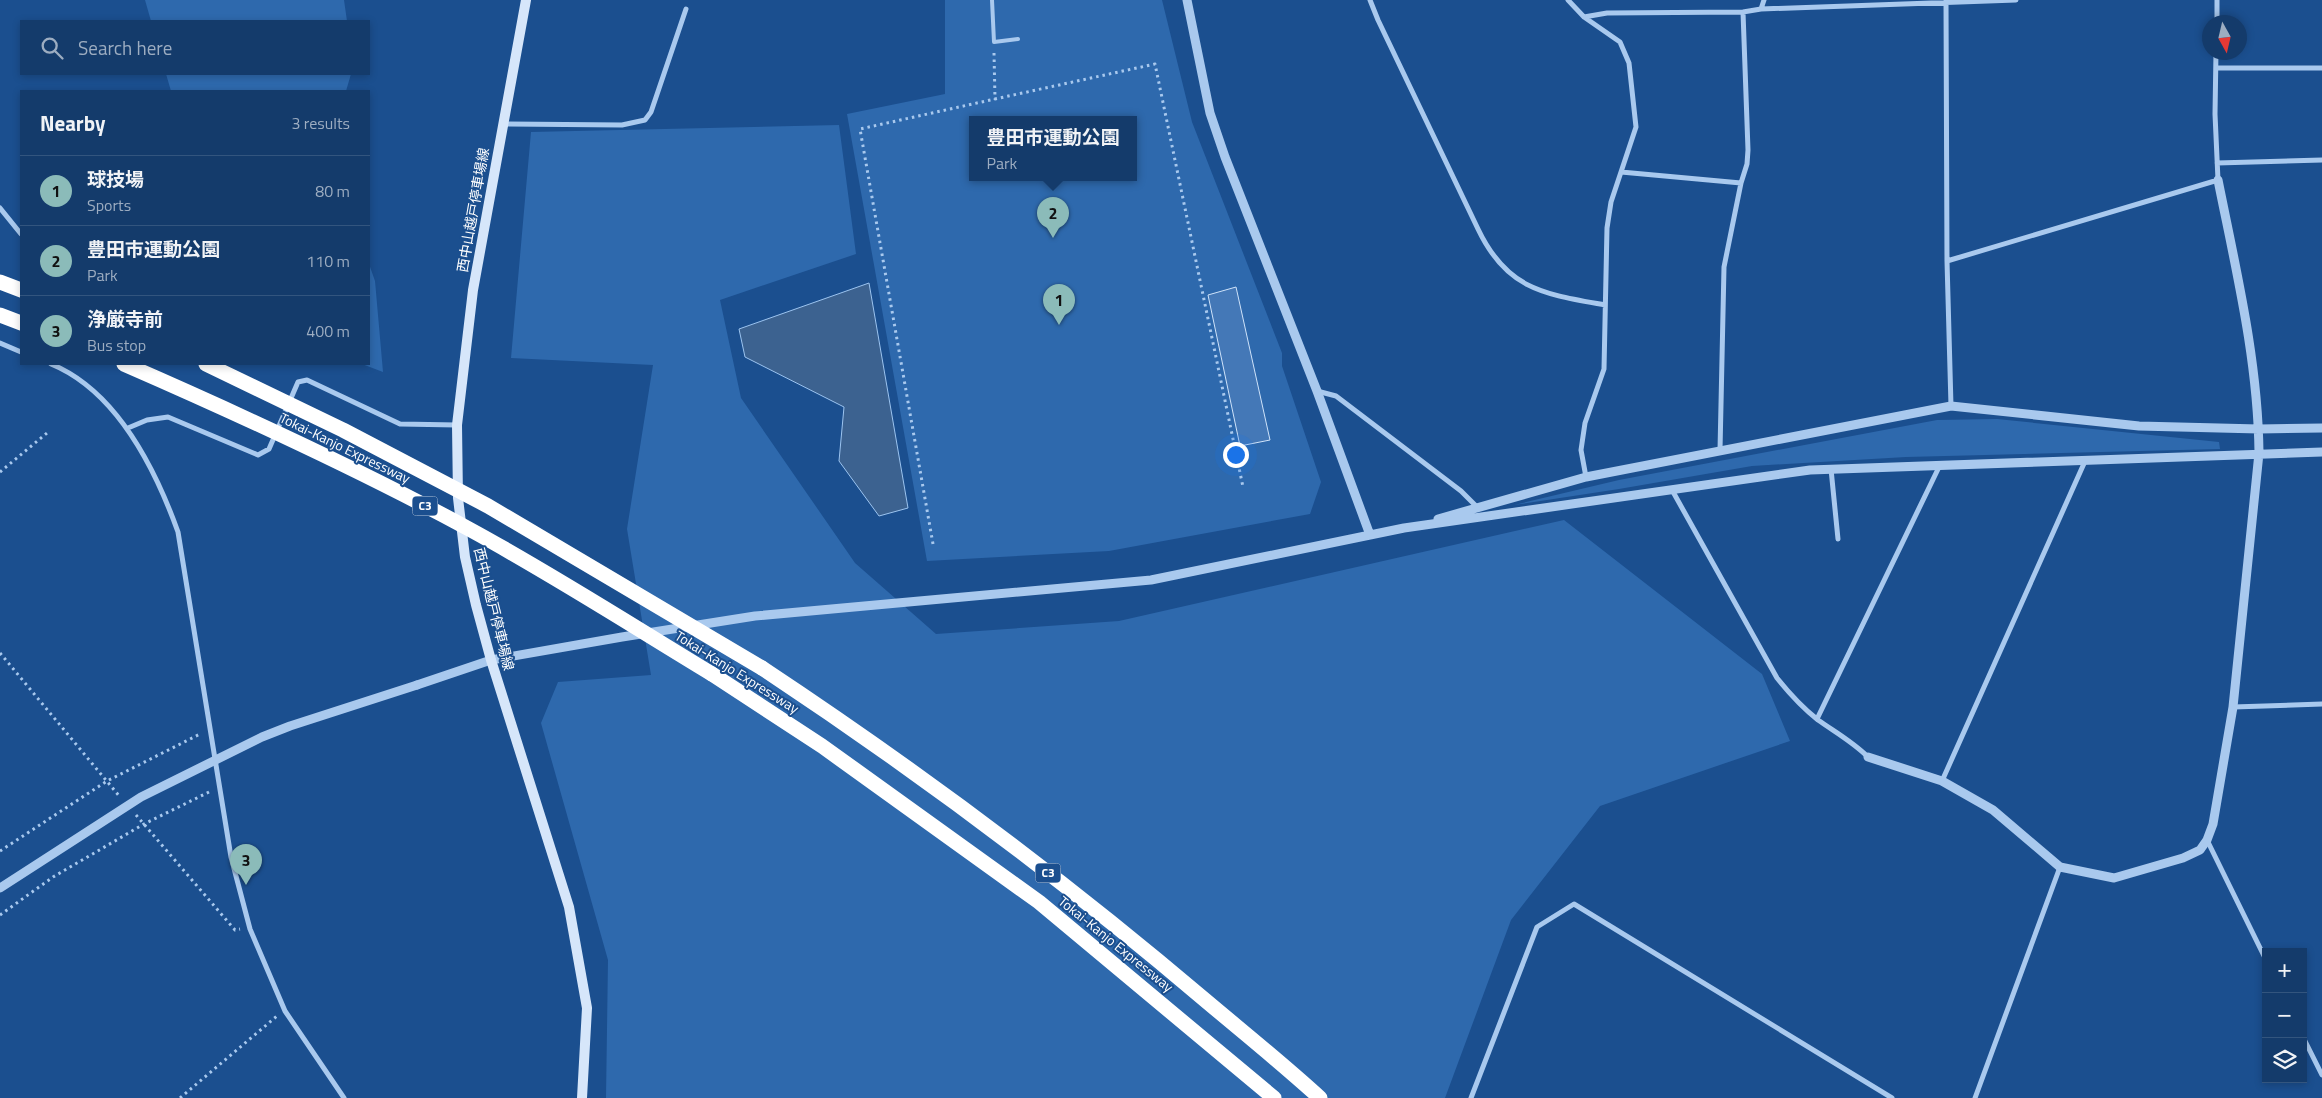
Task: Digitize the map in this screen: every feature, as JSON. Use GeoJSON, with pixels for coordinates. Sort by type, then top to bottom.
{"type":"FeatureCollection","features":[{"type":"Feature","properties":{"kind":"highway"},"geometry":{"type":"LineString","coordinates":[[0,282],[20,290]]}},
{"type":"Feature","properties":{"kind":"highway"},"geometry":{"type":"LineString","coordinates":[[0,315],[20,323]]}},
{"type":"Feature","properties":{"kind":"highway","name":"Tokai-Kanjo Expressway"},"geometry":{"type":"LineString","coordinates":[[126,365],[321,453],[469,529],[712,674],[822,746],[1039,902],[1135,980],[1274,1098]]}},
{"type":"Feature","properties":{"kind":"highway","name":"Tokai-Kanjo Expressway"},"geometry":{"type":"LineString","coordinates":[[208,365],[343,430],[488,506],[762,668],[842,721],[957,803],[1121,928],[1320,1098]]}},
{"type":"Feature","properties":{"kind":"main road","name":"西中山越戸停車場線"},"geometry":{"type":"LineString","coordinates":[[526,0],[473,290],[457,425],[458,498],[465,556],[491,660],[569,907],[587,1008],[582,1098]]}},
{"type":"Feature","properties":{"kind":"street"},"geometry":{"type":"LineString","coordinates":[[1187,0],[1210,114],[1225,157],[1317,391],[1370,535]]}},
{"type":"Feature","properties":{"kind":"street"},"geometry":{"type":"LineString","coordinates":[[1370,0],[1473,221],[1493,257],[1502,267],[1535,290],[1551,295],[1605,305]]}},
{"type":"Feature","properties":{"kind":"street"},"geometry":{"type":"LineString","coordinates":[[1568,0],[1584,17],[1620,42],[1629,63],[1636,127],[1611,202],[1607,228],[1604,370],[1585,423],[1581,450],[1586,477]]}},
{"type":"Feature","properties":{"kind":"street"},"geometry":{"type":"LineString","coordinates":[[1761,9],[1764,0]]}},
{"type":"Feature","properties":{"kind":"street"},"geometry":{"type":"LineString","coordinates":[[1584,17],[1607,14],[1743,12],[1761,9],[2016,0]]}},
{"type":"Feature","properties":{"kind":"street"},"geometry":{"type":"LineString","coordinates":[[2217,0],[2217,15]]}},
{"type":"Feature","properties":{"kind":"street"},"geometry":{"type":"LineString","coordinates":[[1946,1],[1947,261],[1951,406]]}},
{"type":"Feature","properties":{"kind":"street"},"geometry":{"type":"LineString","coordinates":[[502,124],[622,125],[645,120],[651,112],[686,9]]}},
{"type":"Feature","properties":{"kind":"street"},"geometry":{"type":"LineString","coordinates":[[1720,450],[1724,279],[1741,183],[1747,164],[1748,150],[1743,12]]}},
{"type":"Feature","properties":{"kind":"street"},"geometry":{"type":"LineString","coordinates":[[1672,490],[1776,678],[1817,719],[1857,745],[1868,757],[1942,781],[1993,810],[2060,867],[2114,878],[2183,858],[2200,850],[2214,824],[2233,707],[2259,453],[2259,429],[2250,342],[2218,180],[2216,60]]}},
{"type":"Feature","properties":{"kind":"street"},"geometry":{"type":"LineString","coordinates":[[2216,68],[2322,68]]}},
{"type":"Feature","properties":{"kind":"street"},"geometry":{"type":"LineString","coordinates":[[2217,163],[2322,160]]}},
{"type":"Feature","properties":{"kind":"street"},"geometry":{"type":"LineString","coordinates":[[1621,172],[1741,183]]}},
{"type":"Feature","properties":{"kind":"street"},"geometry":{"type":"LineString","coordinates":[[1947,261],[2218,180]]}},
{"type":"Feature","properties":{"kind":"street"},"geometry":{"type":"LineString","coordinates":[[0,208],[20,233]]}},
{"type":"Feature","properties":{"kind":"street"},"geometry":{"type":"LineString","coordinates":[[0,343],[20,352]]}},
{"type":"Feature","properties":{"kind":"street"},"geometry":{"type":"LineString","coordinates":[[63,366],[93,392],[128,428],[164,493],[178,532],[219,787],[235,875],[250,929],[284,1010],[344,1098]]}},
{"type":"Feature","properties":{"kind":"street"},"geometry":{"type":"LineString","coordinates":[[128,428],[147,420],[168,417],[258,455],[269,449],[298,382],[307,380],[400,424],[457,425]]}},
{"type":"Feature","properties":{"kind":"street"},"geometry":{"type":"LineString","coordinates":[[1317,391],[1336,396],[1461,491],[1478,508]]}},
{"type":"Feature","properties":{"kind":"street"},"geometry":{"type":"LineString","coordinates":[[0,888],[141,797],[245,746],[290,726],[491,660],[755,616],[1151,580],[1404,528],[1586,477],[1951,406],[2139,426],[2259,429],[2322,428]]}},
{"type":"Feature","properties":{"kind":"street"},"geometry":{"type":"LineString","coordinates":[[1404,528],[1810,470],[2322,452]]}},
{"type":"Feature","properties":{"kind":"street"},"geometry":{"type":"LineString","coordinates":[[1942,781],[2087,459]]}},
{"type":"Feature","properties":{"kind":"street"},"geometry":{"type":"LineString","coordinates":[[1817,719],[1940,464]]}},
{"type":"Feature","properties":{"kind":"street"},"geometry":{"type":"LineString","coordinates":[[1830,469],[1838,539]]}},
{"type":"Feature","properties":{"kind":"street"},"geometry":{"type":"LineString","coordinates":[[2233,707],[2322,704]]}},
{"type":"Feature","properties":{"kind":"street"},"geometry":{"type":"LineString","coordinates":[[2207,840],[2262,952]]}},
{"type":"Feature","properties":{"kind":"street"},"geometry":{"type":"LineString","coordinates":[[1975,1098],[2060,867]]}},
{"type":"Feature","properties":{"kind":"street"},"geometry":{"type":"LineString","coordinates":[[1472,1098],[1537,927],[1574,904],[1892,1098]]}},
{"type":"Feature","properties":{"kind":"street"},"geometry":{"type":"LineString","coordinates":[[2304,1038],[2322,1075]]}},
{"type":"Feature","properties":{"kind":"lane"},"geometry":{"type":"LineString","coordinates":[[992,0],[994,42],[1018,39]]}},
{"type":"Feature","properties":{"kind":"path"},"geometry":{"type":"LineString","coordinates":[[994,42],[995,100]]}},
{"type":"Feature","properties":{"kind":"path"},"geometry":{"type":"LineString","coordinates":[[932,544],[860,129],[1155,64],[1243,487]]}},
{"type":"Feature","properties":{"kind":"path"},"geometry":{"type":"LineString","coordinates":[[0,472],[47,433]]}},
{"type":"Feature","properties":{"kind":"path"},"geometry":{"type":"LineString","coordinates":[[0,653],[125,803]]}},
{"type":"Feature","properties":{"kind":"path"},"geometry":{"type":"LineString","coordinates":[[0,851],[107,781],[209,729]]}},
{"type":"Feature","properties":{"kind":"path"},"geometry":{"type":"LineString","coordinates":[[0,915],[53,877],[144,824],[219,787]]}},
{"type":"Feature","properties":{"kind":"path"},"geometry":{"type":"LineString","coordinates":[[132,810],[235,930],[250,929]]}},
{"type":"Feature","properties":{"kind":"path"},"geometry":{"type":"LineString","coordinates":[[180,1098],[284,1010]]}},
{"type":"Feature","properties":{"kind":"shaded area"},"geometry":{"type":"Polygon","coordinates":[[[145,0],[344,0],[347,20],[151,20],[145,0]]]}},
{"type":"Feature","properties":{"kind":"shaded area"},"geometry":{"type":"Polygon","coordinates":[[[945,0],[1162,0],[1192,122],[1282,353],[1282,366],[1321,482],[1310,514],[1109,551],[927,561],[847,114],[945,94],[945,0]]]}},
{"type":"Feature","properties":{"kind":"shaded area"},"geometry":{"type":"Polygon","coordinates":[[[166,75],[351,75],[346,90],[171,90],[166,75]]]}},
{"type":"Feature","properties":{"kind":"shaded area"},"geometry":{"type":"Polygon","coordinates":[[[839,125],[856,254],[720,300],[741,398],[855,563],[936,634],[1119,621],[1564,520],[1762,674],[1790,741],[1600,806],[1511,920],[1445,1098],[606,1098],[608,960],[541,723],[558,682],[651,675],[627,529],[653,365],[511,358],[531,132],[839,125]]]}},
{"type":"Feature","properties":{"kind":"shaded area"},"geometry":{"type":"Polygon","coordinates":[[[370,267],[375,281],[383,372],[365,365],[370,365],[370,267]]]}},
{"type":"Feature","properties":{"kind":"shaded area"},"geometry":{"type":"Polygon","coordinates":[[[869,283],[908,508],[879,516],[839,461],[844,407],[745,357],[739,329],[869,283]]]}},
{"type":"Feature","properties":{"kind":"shaded area"},"geometry":{"type":"Polygon","coordinates":[[[1997,419],[2219,442],[2220,449],[1906,457],[1752,466],[1514,505],[1619,480],[1937,420],[1997,419]]]}},
{"type":"Feature","properties":{"kind":"building"},"geometry":{"type":"Polygon","coordinates":[[[1236,287],[1270,440],[1240,446],[1208,295],[1236,287]]]}},
{"type":"Feature","properties":{"kind":"place","name":"豊田市運動公園"},"geometry":{"type":"Point","coordinates":[1053,238]}},
{"type":"Feature","properties":{"kind":"place","name":"球技場"},"geometry":{"type":"Point","coordinates":[1059,325]}},
{"type":"Feature","properties":{"kind":"place","name":"浄厳寺前"},"geometry":{"type":"Point","coordinates":[246,885]}}]}
